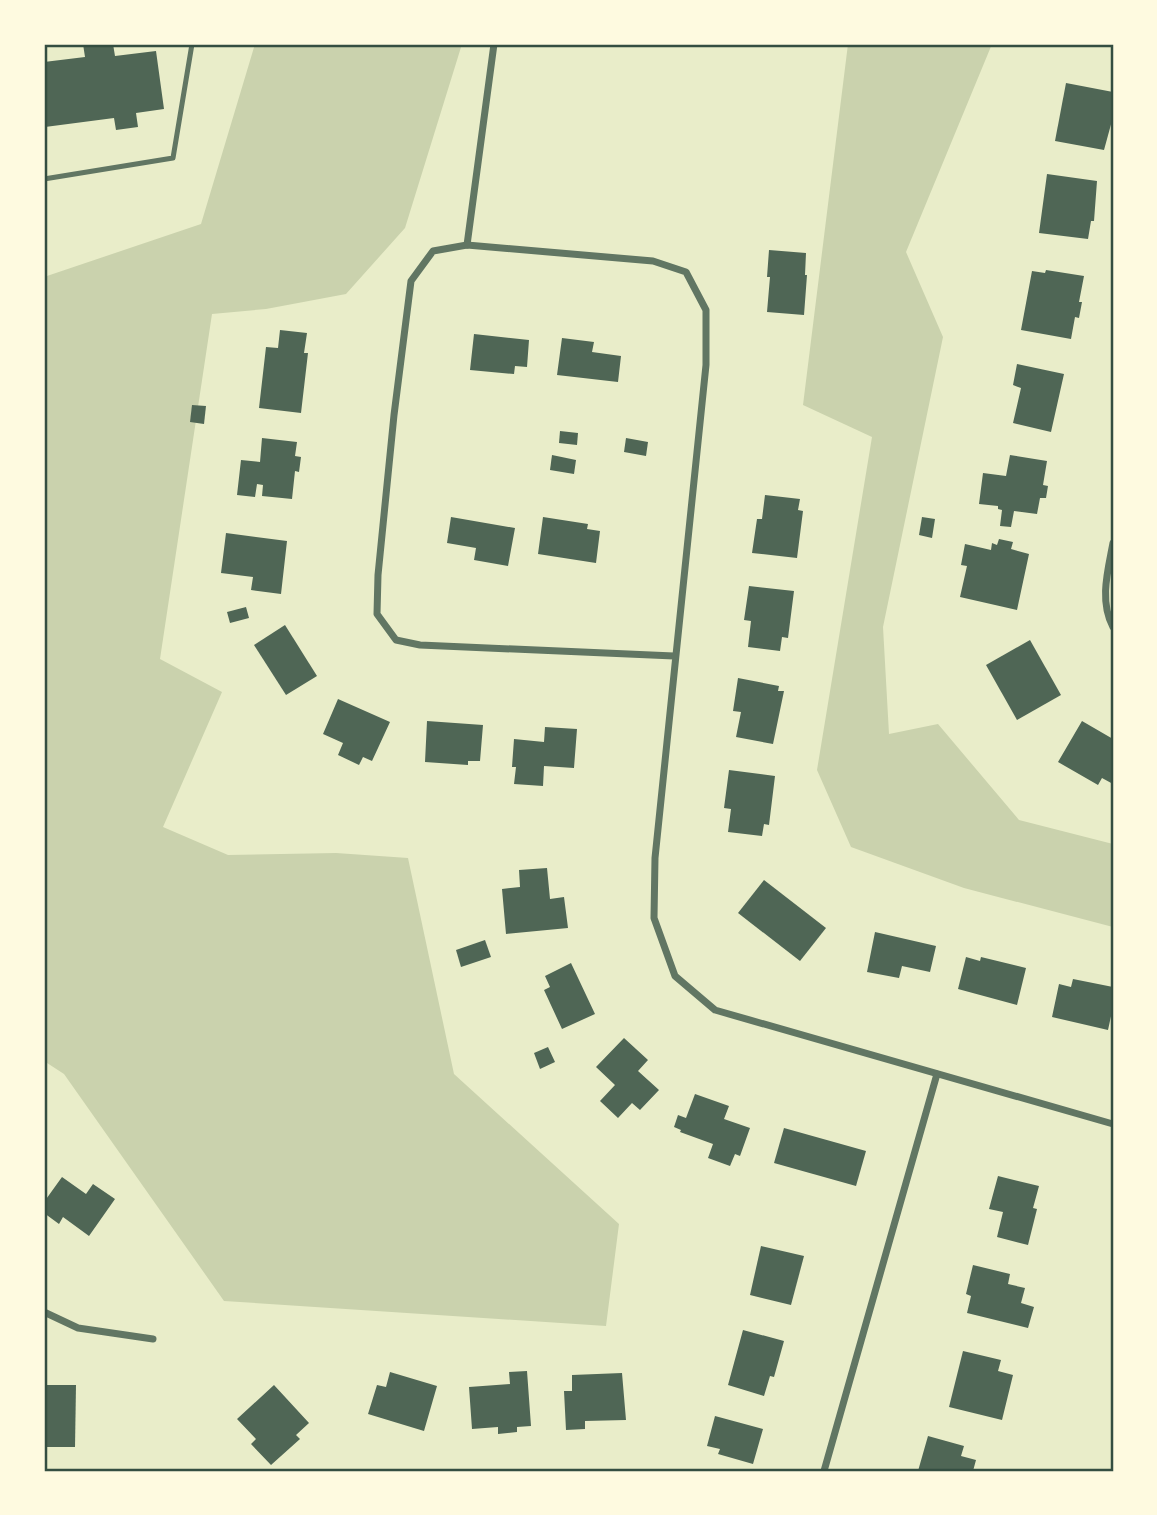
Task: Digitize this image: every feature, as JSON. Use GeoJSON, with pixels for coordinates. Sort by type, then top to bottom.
{"type":"FeatureCollection","features":[{"type":"Feature","properties":{"kind":"street"},"geometry":{"type":"LineString","coordinates":[[467,245],[494,44]]}},
{"type":"Feature","properties":{"kind":"street"},"geometry":{"type":"LineString","coordinates":[[674,656],[420,645],[396,640],[377,614],[378,575],[390,455],[411,281],[433,251],[467,245],[653,261],[686,272],[706,310],[706,365],[654,858],[654,918],[675,976],[715,1010],[1113,1124]]}},
{"type":"Feature","properties":{"kind":"street"},"geometry":{"type":"LineString","coordinates":[[1113,543],[1105,589],[1109,619],[1113,627]]}},
{"type":"Feature","properties":{"kind":"street"},"geometry":{"type":"LineString","coordinates":[[824,1471],[937,1074]]}},
{"type":"Feature","properties":{"kind":"street"},"geometry":{"type":"LineString","coordinates":[[44,1312],[78,1328],[153,1339]]}},
{"type":"Feature","properties":{"kind":"lane"},"geometry":{"type":"LineString","coordinates":[[44,178],[173,158],[192,44]]}},
{"type":"Feature","properties":{"kind":"green space"},"geometry":{"type":"Polygon","coordinates":[[[255,44],[462,44],[405,228],[346,294],[266,309],[212,314],[160,659],[222,692],[163,827],[228,855],[336,853],[408,858],[454,1074],[619,1224],[606,1326],[224,1301],[64,1074],[44,1061],[44,277],[201,224],[255,44]]]}},
{"type":"Feature","properties":{"kind":"green space"},"geometry":{"type":"Polygon","coordinates":[[[848,44],[992,44],[906,252],[943,337],[883,627],[889,734],[938,724],[1019,820],[1113,844],[1113,927],[964,888],[851,847],[817,770],[872,437],[803,405],[848,44]]]}},
{"type":"Feature","properties":{"kind":"building"},"geometry":{"type":"Polygon","coordinates":[[[83,44],[113,44],[115,56],[156,51],[164,109],[136,113],[138,127],[116,130],[114,118],[45,127],[44,62],[85,57],[83,44]]]}},
{"type":"Feature","properties":{"kind":"building"},"geometry":{"type":"Polygon","coordinates":[[[1066,83],[1113,92],[1113,117],[1104,150],[1055,141],[1066,83]]]}},
{"type":"Feature","properties":{"kind":"building"},"geometry":{"type":"Polygon","coordinates":[[[1047,174],[1097,181],[1094,221],[1091,221],[1088,239],[1039,233],[1047,174]]]}},
{"type":"Feature","properties":{"kind":"building"},"geometry":{"type":"Polygon","coordinates":[[[769,250],[806,253],[804,315],[767,312],[769,250]]]}},
{"type":"Feature","properties":{"kind":"building"},"geometry":{"type":"Polygon","coordinates":[[[1046,270],[1084,276],[1079,318],[1075,317],[1071,339],[1021,330],[1032,271],[1045,273],[1046,270]]]}},
{"type":"Feature","properties":{"kind":"building"},"geometry":{"type":"Polygon","coordinates":[[[280,330],[307,333],[304,353],[308,353],[301,413],[259,408],[266,347],[278,348],[280,330]]]}},
{"type":"Feature","properties":{"kind":"building"},"geometry":{"type":"Polygon","coordinates":[[[474,334],[529,340],[527,367],[515,366],[514,374],[470,370],[474,334]]]}},
{"type":"Feature","properties":{"kind":"building"},"geometry":{"type":"Polygon","coordinates":[[[562,338],[594,342],[592,352],[621,356],[618,382],[557,375],[562,338]]]}},
{"type":"Feature","properties":{"kind":"building"},"geometry":{"type":"Polygon","coordinates":[[[1017,364],[1064,374],[1051,432],[1013,423],[1021,388],[1013,385],[1017,364]]]}},
{"type":"Feature","properties":{"kind":"building"},"geometry":{"type":"Polygon","coordinates":[[[192,405],[206,406],[204,424],[190,422],[192,405]]]}},
{"type":"Feature","properties":{"kind":"building"},"geometry":{"type":"Polygon","coordinates":[[[560,431],[578,433],[577,445],[559,443],[560,431]]]}},
{"type":"Feature","properties":{"kind":"building"},"geometry":{"type":"Polygon","coordinates":[[[262,438],[297,442],[295,456],[301,457],[299,472],[295,471],[292,499],[262,496],[263,485],[257,484],[255,497],[237,495],[241,460],[260,462],[262,438]]]}},
{"type":"Feature","properties":{"kind":"building"},"geometry":{"type":"Polygon","coordinates":[[[626,438],[648,442],[646,456],[624,452],[626,438]]]}},
{"type":"Feature","properties":{"kind":"building"},"geometry":{"type":"Polygon","coordinates":[[[552,455],[576,460],[574,474],[550,470],[552,455]]]}},
{"type":"Feature","properties":{"kind":"building"},"geometry":{"type":"Polygon","coordinates":[[[1010,455],[1047,461],[1043,485],[1048,486],[1046,498],[1040,498],[1037,514],[1014,511],[1011,527],[1000,526],[1002,510],[998,509],[998,506],[979,504],[983,473],[1006,476],[1010,455]]]}},
{"type":"Feature","properties":{"kind":"building"},"geometry":{"type":"Polygon","coordinates":[[[765,495],[800,499],[798,510],[803,511],[797,558],[752,553],[757,519],[762,519],[765,495]]]}},
{"type":"Feature","properties":{"kind":"building"},"geometry":{"type":"Polygon","coordinates":[[[451,517],[515,528],[508,566],[474,560],[476,548],[447,543],[451,517]]]}},
{"type":"Feature","properties":{"kind":"building"},"geometry":{"type":"Polygon","coordinates":[[[543,517],[588,524],[587,529],[600,531],[596,563],[538,554],[543,517]]]}},
{"type":"Feature","properties":{"kind":"building"},"geometry":{"type":"Polygon","coordinates":[[[922,517],[935,519],[932,538],[919,535],[922,517]]]}},
{"type":"Feature","properties":{"kind":"building"},"geometry":{"type":"Polygon","coordinates":[[[226,533],[287,541],[281,594],[251,590],[253,577],[221,573],[226,533]]]}},
{"type":"Feature","properties":{"kind":"building"},"geometry":{"type":"Polygon","coordinates":[[[999,539],[1013,542],[1011,549],[1029,554],[1017,610],[960,597],[967,566],[961,565],[965,544],[991,550],[992,543],[997,545],[999,539]]]}},
{"type":"Feature","properties":{"kind":"building"},"geometry":{"type":"Polygon","coordinates":[[[749,586],[794,591],[788,638],[782,637],[780,651],[748,647],[751,621],[744,620],[749,586]]]}},
{"type":"Feature","properties":{"kind":"building"},"geometry":{"type":"Polygon","coordinates":[[[246,607],[249,618],[230,623],[227,612],[246,607]]]}},
{"type":"Feature","properties":{"kind":"building"},"geometry":{"type":"Polygon","coordinates":[[[285,625],[317,676],[286,695],[254,645],[285,625]]]}},
{"type":"Feature","properties":{"kind":"building"},"geometry":{"type":"Polygon","coordinates":[[[1030,640],[1061,695],[1017,720],[986,665],[1030,640]]]}},
{"type":"Feature","properties":{"kind":"building"},"geometry":{"type":"Polygon","coordinates":[[[738,678],[779,686],[778,691],[784,691],[773,744],[736,737],[741,712],[733,711],[738,678]]]}},
{"type":"Feature","properties":{"kind":"building"},"geometry":{"type":"Polygon","coordinates":[[[338,699],[390,722],[372,761],[363,757],[359,765],[338,755],[343,743],[323,734],[338,699]]]}},
{"type":"Feature","properties":{"kind":"building"},"geometry":{"type":"Polygon","coordinates":[[[427,721],[483,725],[480,761],[468,761],[468,765],[425,762],[427,721]]]}},
{"type":"Feature","properties":{"kind":"building"},"geometry":{"type":"Polygon","coordinates":[[[1082,721],[1113,739],[1113,784],[1102,778],[1098,785],[1058,762],[1082,721]]]}},
{"type":"Feature","properties":{"kind":"building"},"geometry":{"type":"Polygon","coordinates":[[[545,727],[577,729],[574,768],[544,766],[543,786],[514,784],[514,739],[544,742],[545,727]]]}},
{"type":"Feature","properties":{"kind":"building"},"geometry":{"type":"Polygon","coordinates":[[[729,770],[775,776],[769,825],[764,824],[762,836],[728,832],[731,809],[724,808],[729,770]]]}},
{"type":"Feature","properties":{"kind":"building"},"geometry":{"type":"Polygon","coordinates":[[[547,868],[550,899],[564,897],[568,928],[506,934],[502,889],[520,887],[519,870],[547,868]]]}},
{"type":"Feature","properties":{"kind":"building"},"geometry":{"type":"Polygon","coordinates":[[[764,880],[826,928],[800,961],[738,913],[764,880]]]}},
{"type":"Feature","properties":{"kind":"building"},"geometry":{"type":"Polygon","coordinates":[[[875,932],[936,946],[930,972],[902,966],[899,978],[867,972],[875,932]]]}},
{"type":"Feature","properties":{"kind":"building"},"geometry":{"type":"Polygon","coordinates":[[[485,940],[491,957],[461,967],[456,950],[485,940]]]}},
{"type":"Feature","properties":{"kind":"building"},"geometry":{"type":"Polygon","coordinates":[[[966,957],[980,961],[981,957],[1026,968],[1017,1005],[958,989],[966,957]]]}},
{"type":"Feature","properties":{"kind":"building"},"geometry":{"type":"Polygon","coordinates":[[[571,963],[595,1014],[562,1029],[544,990],[550,987],[545,976],[571,963]]]}},
{"type":"Feature","properties":{"kind":"building"},"geometry":{"type":"Polygon","coordinates":[[[1073,979],[1113,987],[1113,1007],[1108,1030],[1052,1017],[1059,984],[1071,987],[1073,979]]]}},
{"type":"Feature","properties":{"kind":"building"},"geometry":{"type":"Polygon","coordinates":[[[624,1038],[648,1060],[638,1071],[659,1090],[640,1110],[632,1103],[618,1118],[600,1101],[615,1085],[596,1067],[624,1038]]]}},
{"type":"Feature","properties":{"kind":"building"},"geometry":{"type":"Polygon","coordinates":[[[548,1047],[555,1062],[540,1069],[534,1053],[548,1047]]]}},
{"type":"Feature","properties":{"kind":"building"},"geometry":{"type":"Polygon","coordinates":[[[695,1094],[729,1106],[724,1119],[750,1128],[740,1156],[735,1154],[730,1166],[708,1158],[713,1144],[680,1132],[681,1130],[674,1127],[678,1115],[686,1118],[695,1094]]]}},
{"type":"Feature","properties":{"kind":"building"},"geometry":{"type":"Polygon","coordinates":[[[784,1128],[866,1151],[856,1186],[774,1163],[784,1128]]]}},
{"type":"Feature","properties":{"kind":"building"},"geometry":{"type":"Polygon","coordinates":[[[998,1176],[1039,1186],[1033,1208],[1037,1209],[1028,1245],[997,1237],[1003,1212],[989,1209],[998,1176]]]}},
{"type":"Feature","properties":{"kind":"building"},"geometry":{"type":"Polygon","coordinates":[[[62,1177],[86,1194],[93,1184],[115,1199],[89,1236],[63,1217],[59,1224],[44,1213],[44,1202],[62,1177]]]}},
{"type":"Feature","properties":{"kind":"building"},"geometry":{"type":"Polygon","coordinates":[[[761,1246],[804,1256],[791,1305],[750,1295],[761,1246]]]}},
{"type":"Feature","properties":{"kind":"building"},"geometry":{"type":"Polygon","coordinates":[[[973,1265],[1010,1274],[1008,1284],[1025,1288],[1021,1303],[1034,1307],[1028,1328],[967,1313],[971,1296],[966,1294],[973,1265]]]}},
{"type":"Feature","properties":{"kind":"building"},"geometry":{"type":"Polygon","coordinates":[[[743,1330],[784,1341],[774,1377],[770,1376],[764,1396],[728,1385],[743,1330]]]}},
{"type":"Feature","properties":{"kind":"building"},"geometry":{"type":"Polygon","coordinates":[[[963,1351],[1001,1360],[998,1371],[1013,1375],[1002,1420],[949,1407],[963,1351]]]}},
{"type":"Feature","properties":{"kind":"building"},"geometry":{"type":"Polygon","coordinates":[[[527,1371],[531,1426],[517,1427],[517,1432],[498,1434],[498,1427],[472,1429],[469,1387],[510,1384],[509,1372],[527,1371]]]}},
{"type":"Feature","properties":{"kind":"building"},"geometry":{"type":"Polygon","coordinates":[[[390,1372],[437,1386],[424,1431],[368,1414],[377,1385],[386,1387],[390,1372]]]}},
{"type":"Feature","properties":{"kind":"building"},"geometry":{"type":"Polygon","coordinates":[[[622,1373],[626,1420],[585,1421],[585,1429],[566,1430],[564,1391],[572,1391],[572,1375],[622,1373]]]}},
{"type":"Feature","properties":{"kind":"building"},"geometry":{"type":"Polygon","coordinates":[[[44,1385],[76,1385],[75,1447],[44,1447],[44,1385]]]}},
{"type":"Feature","properties":{"kind":"building"},"geometry":{"type":"Polygon","coordinates":[[[274,1385],[309,1423],[296,1435],[300,1439],[271,1465],[251,1444],[256,1439],[237,1419],[274,1385]]]}},
{"type":"Feature","properties":{"kind":"building"},"geometry":{"type":"Polygon","coordinates":[[[715,1416],[763,1429],[753,1464],[718,1454],[720,1449],[707,1446],[715,1416]]]}},
{"type":"Feature","properties":{"kind":"building"},"geometry":{"type":"Polygon","coordinates":[[[928,1436],[964,1446],[961,1456],[976,1460],[973,1471],[918,1471],[928,1436]]]}}]}
